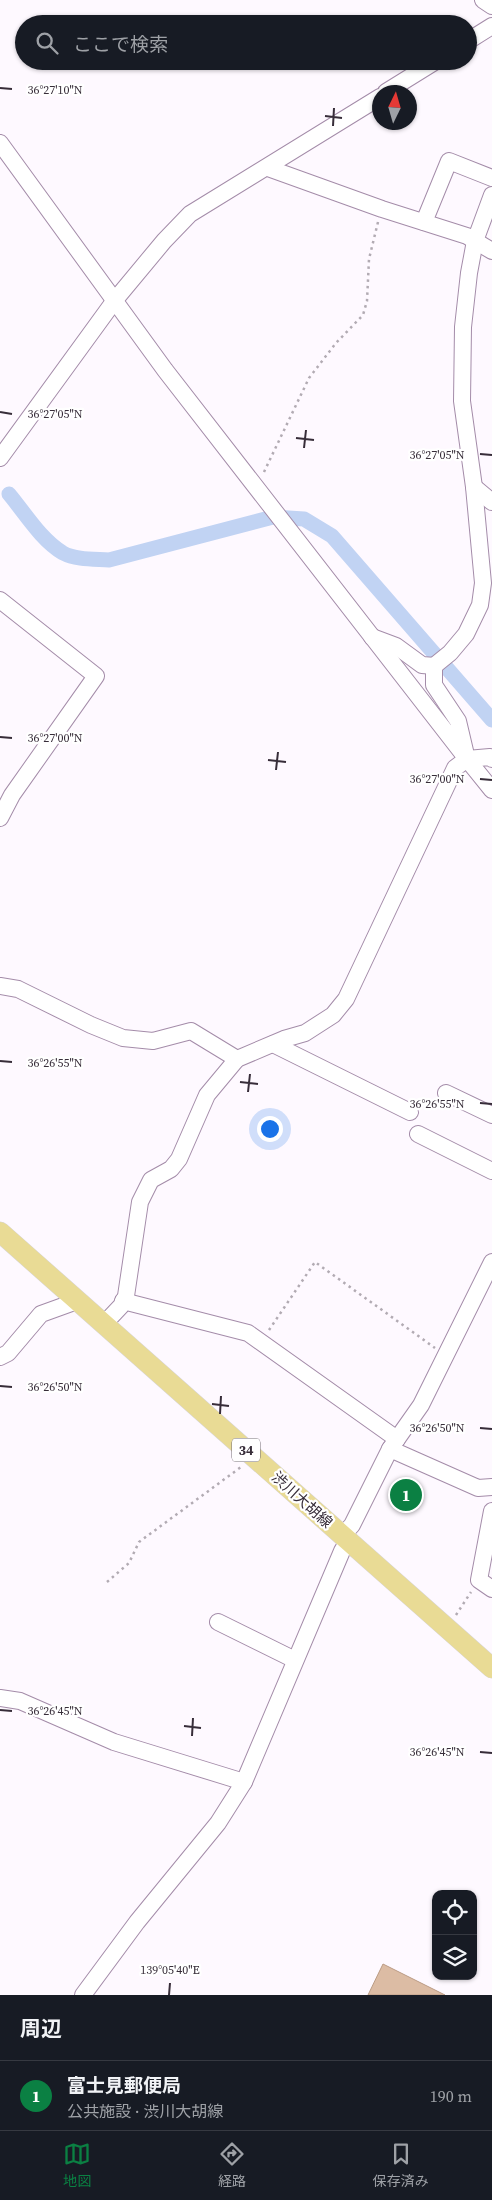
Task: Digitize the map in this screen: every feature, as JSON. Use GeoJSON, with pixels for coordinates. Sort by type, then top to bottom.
{"type":"FeatureCollection","features":[{"type":"Feature","properties":{"kind":"main road","name":"渋川大胡線"},"geometry":{"type":"LineString","coordinates":[[0,1232],[492,1668]]}},
{"type":"Feature","properties":{"kind":"street"},"geometry":{"type":"LineString","coordinates":[[483,0],[492,6]]}},
{"type":"Feature","properties":{"kind":"street"},"geometry":{"type":"LineString","coordinates":[[477,35],[492,26]]}},
{"type":"Feature","properties":{"kind":"street"},"geometry":{"type":"LineString","coordinates":[[397,85],[421,70]]}},
{"type":"Feature","properties":{"kind":"street"},"geometry":{"type":"LineString","coordinates":[[0,458],[115,300],[164,241],[190,214],[268,168],[372,102]]}},
{"type":"Feature","properties":{"kind":"street"},"geometry":{"type":"LineString","coordinates":[[0,143],[164,370],[492,790]]}},
{"type":"Feature","properties":{"kind":"street"},"geometry":{"type":"LineString","coordinates":[[424,222],[449,161],[492,178]]}},
{"type":"Feature","properties":{"kind":"street"},"geometry":{"type":"LineString","coordinates":[[268,168],[382,209],[467,236],[492,251]]}},
{"type":"Feature","properties":{"kind":"street"},"geometry":{"type":"LineString","coordinates":[[372,637],[396,646],[422,665],[434,666],[450,653],[466,634],[480,606],[483,583],[474,487],[462,401],[463,327],[469,273],[476,241],[492,195]]}},
{"type":"Feature","properties":{"kind":"street"},"geometry":{"type":"LineString","coordinates":[[474,487],[492,502]]}},
{"type":"Feature","properties":{"kind":"street"},"geometry":{"type":"LineString","coordinates":[[0,600],[96,676],[12,795],[0,818]]}},
{"type":"Feature","properties":{"kind":"street"},"geometry":{"type":"LineString","coordinates":[[434,666],[434,685],[458,721],[466,759]]}},
{"type":"Feature","properties":{"kind":"street"},"geometry":{"type":"LineString","coordinates":[[104,1324],[126,1296],[140,1202],[151,1180],[172,1169],[179,1159],[207,1095],[237,1059],[305,1033],[323,1023],[346,999],[455,768],[466,759],[490,757],[492,759]]}},
{"type":"Feature","properties":{"kind":"street"},"geometry":{"type":"LineString","coordinates":[[0,986],[18,988],[91,1025],[123,1038],[153,1041],[191,1031],[237,1059]]}},
{"type":"Feature","properties":{"kind":"street"},"geometry":{"type":"LineString","coordinates":[[273,1044],[410,1112]]}},
{"type":"Feature","properties":{"kind":"street"},"geometry":{"type":"LineString","coordinates":[[446,1093],[492,1115]]}},
{"type":"Feature","properties":{"kind":"street"},"geometry":{"type":"LineString","coordinates":[[418,1134],[492,1171]]}},
{"type":"Feature","properties":{"kind":"street"},"geometry":{"type":"LineString","coordinates":[[83,1995],[137,1922],[218,1823],[244,1782],[342,1551],[345,1539],[394,1444],[421,1405],[492,1262]]}},
{"type":"Feature","properties":{"kind":"street"},"geometry":{"type":"LineString","coordinates":[[0,1357],[8,1353],[41,1314],[77,1301]]}},
{"type":"Feature","properties":{"kind":"street"},"geometry":{"type":"LineString","coordinates":[[123,1301],[248,1333],[394,1444],[478,1488],[492,1488]]}},
{"type":"Feature","properties":{"kind":"street"},"geometry":{"type":"LineString","coordinates":[[492,1511],[478,1580],[492,1590]]}},
{"type":"Feature","properties":{"kind":"street"},"geometry":{"type":"LineString","coordinates":[[218,1622],[295,1660]]}},
{"type":"Feature","properties":{"kind":"street"},"geometry":{"type":"LineString","coordinates":[[0,1698],[20,1701],[114,1742],[244,1782]]}},
{"type":"Feature","properties":{"kind":"path"},"geometry":{"type":"LineString","coordinates":[[260,492],[309,378],[336,342],[363,316],[367,301],[369,259],[382,209]]}},
{"type":"Feature","properties":{"kind":"path"},"geometry":{"type":"LineString","coordinates":[[261,1342],[315,1262],[446,1356]]}},
{"type":"Feature","properties":{"kind":"path"},"geometry":{"type":"LineString","coordinates":[[107,1582],[129,1563],[139,1542],[254,1457]]}},
{"type":"Feature","properties":{"kind":"path"},"geometry":{"type":"LineString","coordinates":[[447,1629],[478,1580]]}},
{"type":"Feature","properties":{"kind":"building"},"geometry":{"type":"Polygon","coordinates":[[[383,1964],[445,1995],[368,1995],[383,1964]]]}},
{"type":"Feature","properties":{"kind":"waterway"},"geometry":{"type":"LineString","coordinates":[[9,494],[40,534],[55,548],[68,555],[85,559],[109,560],[273,517],[304,519],[332,536],[492,720]]}},
{"type":"Feature","properties":{"kind":"place","name":"富士見郵便局"},"geometry":{"type":"Point","coordinates":[406,1495]}}]}
